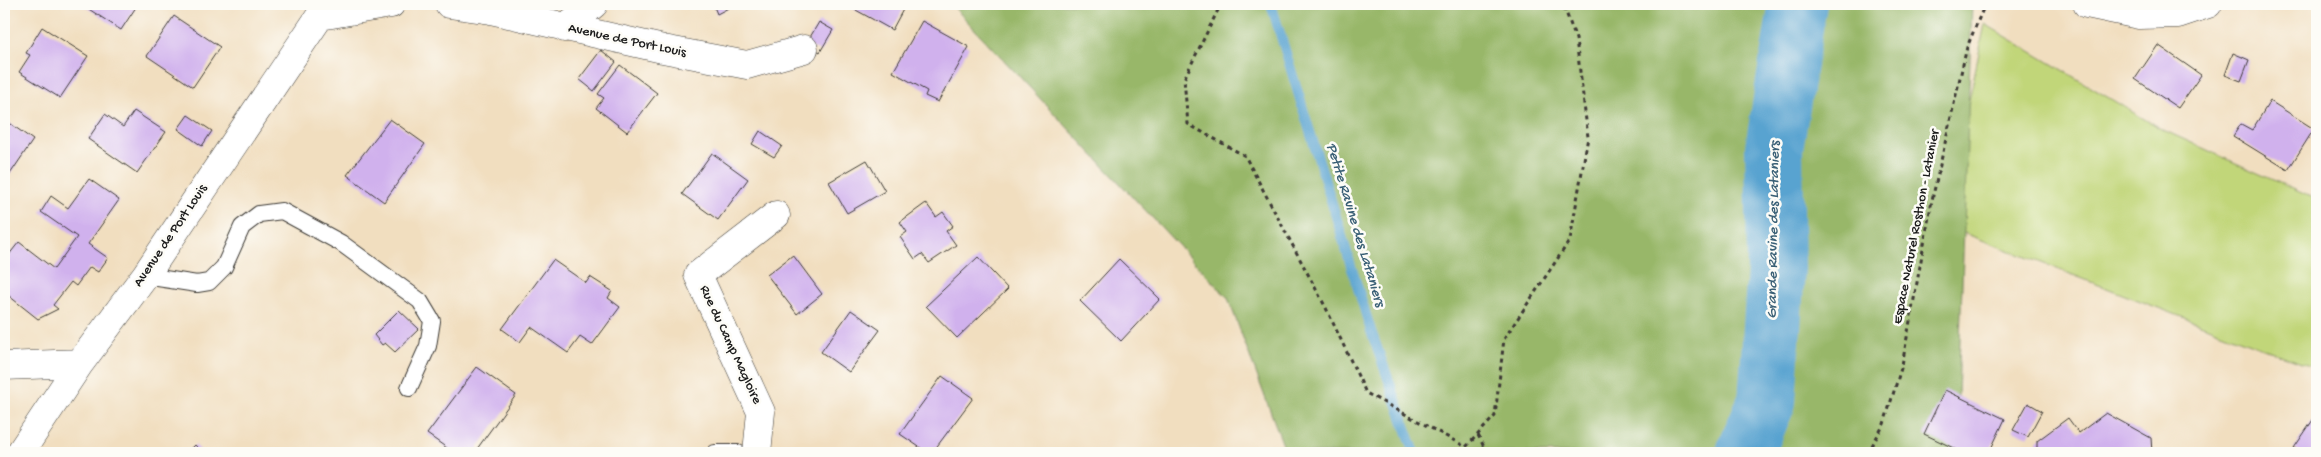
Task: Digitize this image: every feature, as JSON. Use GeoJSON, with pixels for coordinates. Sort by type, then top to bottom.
{"type":"FeatureCollection","features":[{"type":"Feature","properties":{"kind":"street","name":"Avenue de Port Louis"},"geometry":{"type":"LineString","coordinates":[[20,453],[80,363],[145,276],[324,10],[391,4]]}},
{"type":"Feature","properties":{"kind":"street","name":"Avenue de Port Louis"},"geometry":{"type":"LineString","coordinates":[[449,4],[492,10],[565,28],[747,65],[804,49]]}},
{"type":"Feature","properties":{"kind":"street"},"geometry":{"type":"LineString","coordinates":[[565,28],[594,4]]}},
{"type":"Feature","properties":{"kind":"street"},"geometry":{"type":"LineString","coordinates":[[2087,4],[2139,16],[2178,14],[2208,4]]}},
{"type":"Feature","properties":{"kind":"street","name":"Rue du Camp Magloire"},"geometry":{"type":"LineString","coordinates":[[758,453],[761,412],[698,276],[776,215]]}},
{"type":"Feature","properties":{"kind":"street"},"geometry":{"type":"LineString","coordinates":[[4,366],[80,363]]}},
{"type":"Feature","properties":{"kind":"lane"},"geometry":{"type":"LineString","coordinates":[[145,276],[197,284],[209,282],[224,267],[242,227],[259,214],[282,211],[341,243],[420,301],[432,321],[428,346],[409,388]]}},
{"type":"Feature","properties":{"kind":"lane"},"geometry":{"type":"LineString","coordinates":[[715,453],[738,453]]}},
{"type":"Feature","properties":{"kind":"path"},"geometry":{"type":"LineString","coordinates":[[1224,4],[1218,10],[1184,79],[1188,124],[1245,156],[1326,308],[1366,393],[1466,447],[1495,416],[1504,339],[1570,240],[1588,137],[1576,39],[1564,4]]}},
{"type":"Feature","properties":{"kind":"path","name":"Espace Naturel Rosthon - Latanier"},"geometry":{"type":"LineString","coordinates":[[1868,453],[1884,424],[1902,365],[1932,200],[1966,47],[1985,4]]}},
{"type":"Feature","properties":{"kind":"path"},"geometry":{"type":"LineString","coordinates":[[1478,435],[1487,453]]}},
{"type":"Feature","properties":{"kind":"green space"},"geometry":{"type":"Polygon","coordinates":[[[951,4],[1972,4],[1956,453],[1286,453],[1228,298],[951,4]]]}},
{"type":"Feature","properties":{"kind":"green space"},"geometry":{"type":"Polygon","coordinates":[[[1985,24],[2161,129],[2317,200],[2317,369],[1943,225],[1985,24]]]}},
{"type":"Feature","properties":{"kind":"building"},"geometry":{"type":"Polygon","coordinates":[[[81,4],[138,4],[121,30],[81,4]]]}},
{"type":"Feature","properties":{"kind":"building"},"geometry":{"type":"Polygon","coordinates":[[[713,4],[736,4],[717,14],[713,4]]]}},
{"type":"Feature","properties":{"kind":"building"},"geometry":{"type":"Polygon","coordinates":[[[845,4],[906,4],[892,30],[845,4]]]}},
{"type":"Feature","properties":{"kind":"building"},"geometry":{"type":"Polygon","coordinates":[[[174,16],[220,47],[193,87],[147,56],[174,16]]]}},
{"type":"Feature","properties":{"kind":"building"},"geometry":{"type":"Polygon","coordinates":[[[922,21],[969,47],[938,102],[925,96],[927,91],[893,72],[922,21]]]}},
{"type":"Feature","properties":{"kind":"building"},"geometry":{"type":"Polygon","coordinates":[[[819,22],[833,30],[820,52],[806,44],[819,22]]]}},
{"type":"Feature","properties":{"kind":"building"},"geometry":{"type":"Polygon","coordinates":[[[42,27],[88,56],[60,98],[19,72],[30,55],[26,53],[42,27]]]}},
{"type":"Feature","properties":{"kind":"building"},"geometry":{"type":"Polygon","coordinates":[[[2158,45],[2201,75],[2178,108],[2135,79],[2158,45]]]}},
{"type":"Feature","properties":{"kind":"building"},"geometry":{"type":"Polygon","coordinates":[[[601,50],[616,62],[594,91],[579,79],[601,50]]]}},
{"type":"Feature","properties":{"kind":"building"},"geometry":{"type":"Polygon","coordinates":[[[2233,53],[2249,60],[2241,81],[2225,75],[2233,53]]]}},
{"type":"Feature","properties":{"kind":"building"},"geometry":{"type":"Polygon","coordinates":[[[620,65],[657,93],[627,132],[596,108],[604,98],[598,94],[620,65]]]}},
{"type":"Feature","properties":{"kind":"building"},"geometry":{"type":"Polygon","coordinates":[[[2270,101],[2314,129],[2288,170],[2233,136],[2241,124],[2252,130],[2270,101]]]}},
{"type":"Feature","properties":{"kind":"building"},"geometry":{"type":"Polygon","coordinates":[[[134,111],[166,132],[137,173],[88,139],[105,114],[123,127],[134,111]]]}},
{"type":"Feature","properties":{"kind":"building"},"geometry":{"type":"Polygon","coordinates":[[[188,115],[212,131],[202,146],[178,129],[188,115]]]}},
{"type":"Feature","properties":{"kind":"building"},"geometry":{"type":"Polygon","coordinates":[[[4,119],[33,140],[4,183],[4,119]]]}},
{"type":"Feature","properties":{"kind":"building"},"geometry":{"type":"Polygon","coordinates":[[[390,119],[425,144],[384,202],[347,175],[390,119]]]}},
{"type":"Feature","properties":{"kind":"building"},"geometry":{"type":"Polygon","coordinates":[[[760,131],[782,146],[774,157],[752,144],[760,131]]]}},
{"type":"Feature","properties":{"kind":"building"},"geometry":{"type":"Polygon","coordinates":[[[712,153],[748,179],[718,220],[682,194],[712,153]]]}},
{"type":"Feature","properties":{"kind":"building"},"geometry":{"type":"Polygon","coordinates":[[[867,160],[885,191],[847,213],[829,182],[867,160]]]}},
{"type":"Feature","properties":{"kind":"building"},"geometry":{"type":"Polygon","coordinates":[[[89,179],[119,200],[88,244],[108,258],[98,272],[90,267],[76,286],[71,282],[53,305],[58,309],[38,319],[4,292],[4,261],[19,242],[54,269],[77,237],[41,212],[51,196],[68,208],[89,179]]]}},
{"type":"Feature","properties":{"kind":"building"},"geometry":{"type":"Polygon","coordinates":[[[926,203],[936,217],[943,212],[953,226],[946,231],[956,245],[929,263],[922,254],[915,259],[900,237],[907,232],[900,222],[926,203]]]}},
{"type":"Feature","properties":{"kind":"building"},"geometry":{"type":"Polygon","coordinates":[[[793,255],[822,294],[797,314],[767,275],[793,255]]]}},
{"type":"Feature","properties":{"kind":"building"},"geometry":{"type":"Polygon","coordinates":[[[978,257],[1008,289],[957,338],[926,306],[978,257]]]}},
{"type":"Feature","properties":{"kind":"building"},"geometry":{"type":"Polygon","coordinates":[[[1119,259],[1160,299],[1121,341],[1080,301],[1119,259]]]}},
{"type":"Feature","properties":{"kind":"building"},"geometry":{"type":"Polygon","coordinates":[[[553,260],[586,283],[590,277],[612,291],[608,298],[620,307],[592,345],[580,337],[568,353],[531,327],[520,342],[502,329],[553,260]]]}},
{"type":"Feature","properties":{"kind":"building"},"geometry":{"type":"Polygon","coordinates":[[[399,310],[419,329],[395,352],[385,343],[382,345],[374,335],[399,310]]]}},
{"type":"Feature","properties":{"kind":"building"},"geometry":{"type":"Polygon","coordinates":[[[851,310],[880,330],[849,372],[821,352],[851,310]]]}},
{"type":"Feature","properties":{"kind":"building"},"geometry":{"type":"Polygon","coordinates":[[[477,367],[516,395],[474,453],[454,453],[427,434],[477,367]]]}},
{"type":"Feature","properties":{"kind":"building"},"geometry":{"type":"Polygon","coordinates":[[[942,376],[973,398],[932,453],[928,453],[900,434],[942,376]]]}},
{"type":"Feature","properties":{"kind":"building"},"geometry":{"type":"Polygon","coordinates":[[[1945,390],[2005,419],[1989,453],[1964,453],[1924,434],[1945,390]]]}},
{"type":"Feature","properties":{"kind":"building"},"geometry":{"type":"Polygon","coordinates":[[[2028,403],[2042,411],[2028,437],[2013,430],[2028,403]]]}},
{"type":"Feature","properties":{"kind":"building"},"geometry":{"type":"Polygon","coordinates":[[[2106,413],[2151,438],[2152,453],[2037,453],[2037,441],[2068,418],[2079,433],[2106,413]]]}},
{"type":"Feature","properties":{"kind":"building"},"geometry":{"type":"Polygon","coordinates":[[[2317,414],[2317,453],[2302,453],[2294,448],[2317,414]]]}},
{"type":"Feature","properties":{"kind":"building"},"geometry":{"type":"Polygon","coordinates":[[[195,445],[203,453],[187,453],[195,445]]]}},
{"type":"Feature","properties":{"kind":"waterway","name":"Petite Ravine des Lataniers"},"geometry":{"type":"LineString","coordinates":[[1271,4],[1371,331],[1415,453]]}},
{"type":"Feature","properties":{"kind":"waterway","name":"Grande Ravine des Lataniers"},"geometry":{"type":"LineString","coordinates":[[1745,453],[1767,401],[1776,268],[1774,148],[1798,4]]}}]}
